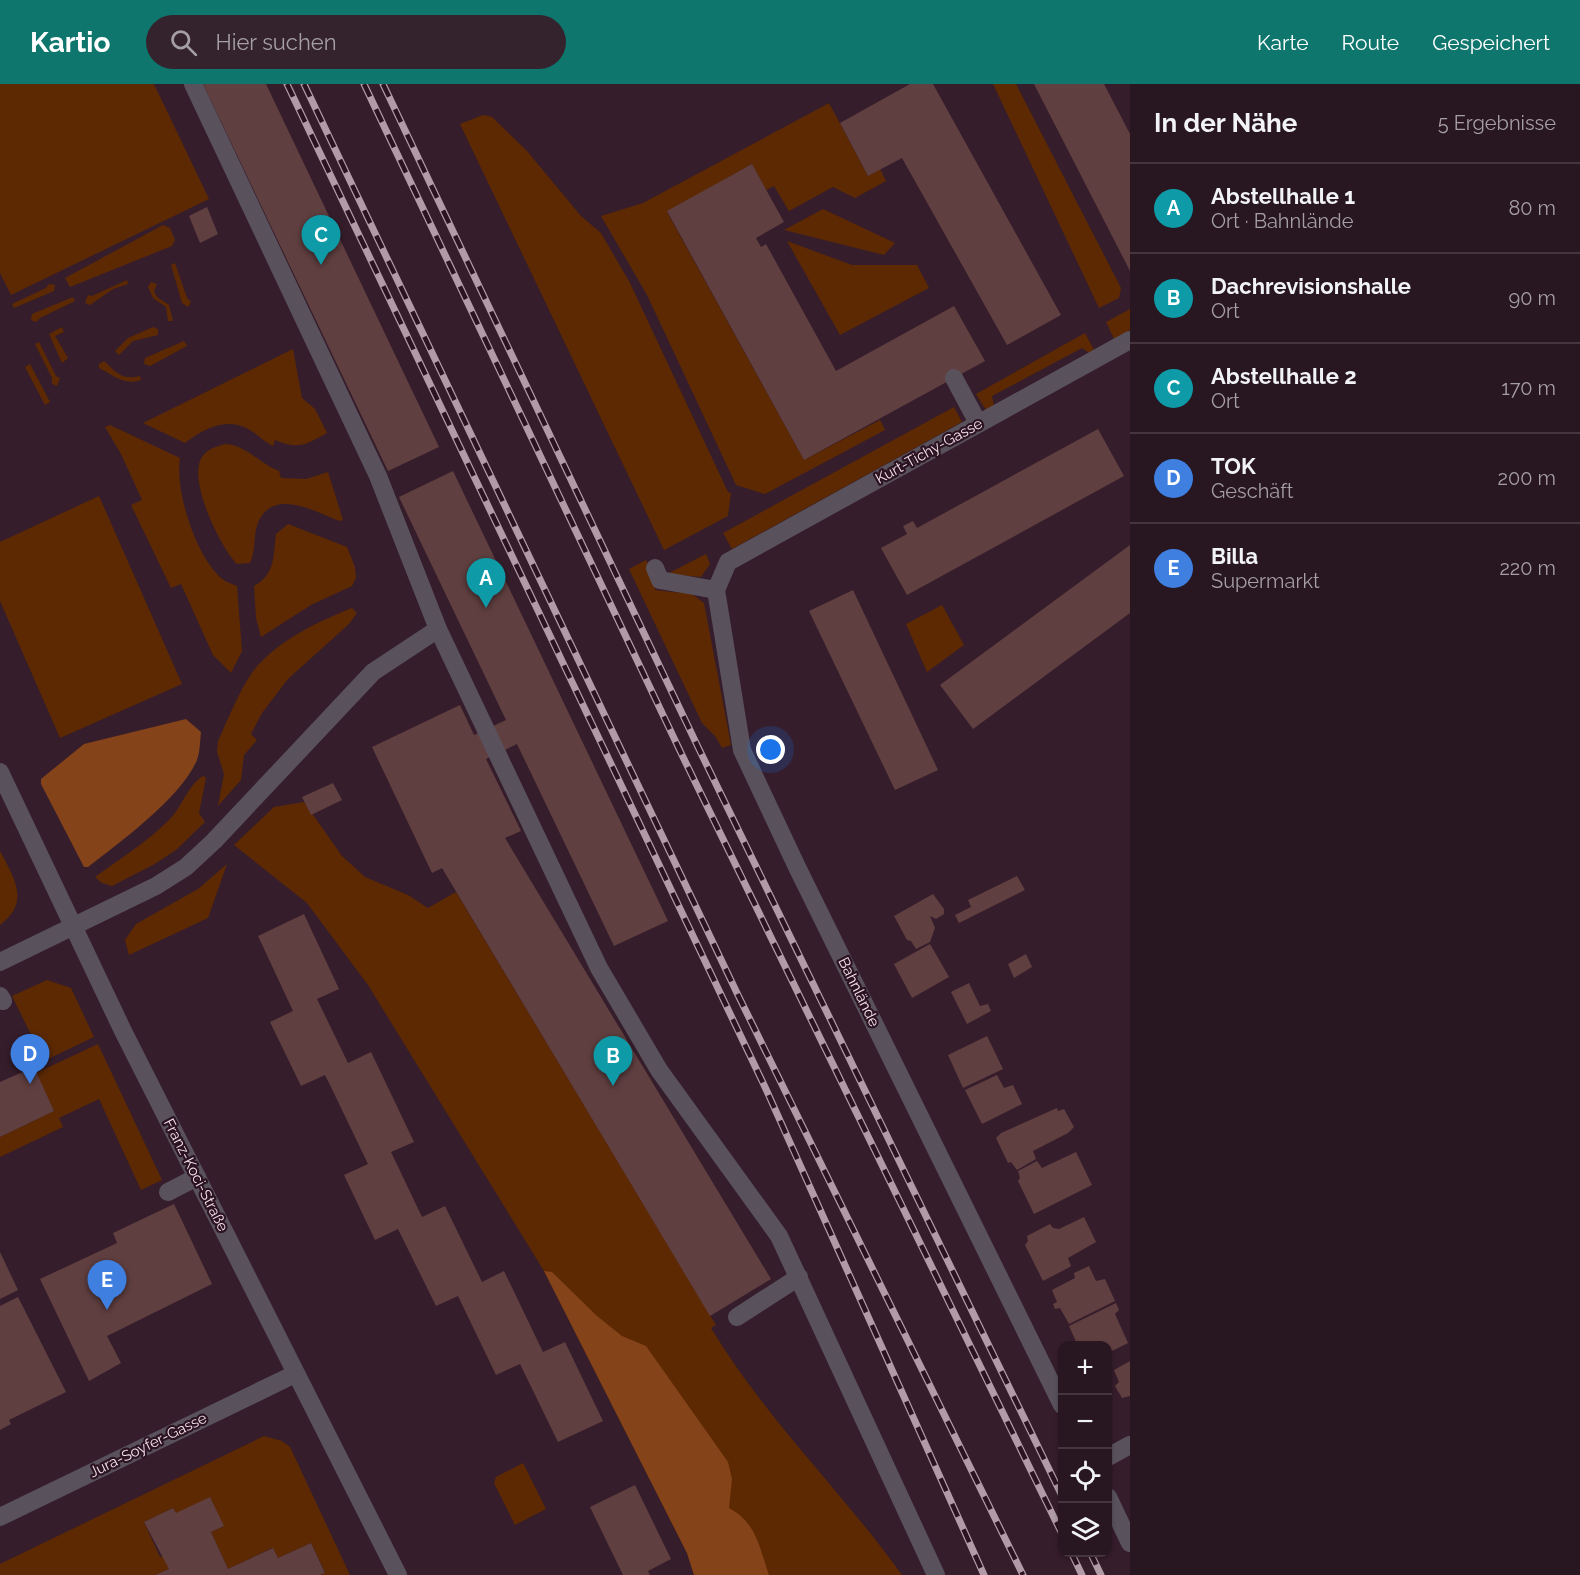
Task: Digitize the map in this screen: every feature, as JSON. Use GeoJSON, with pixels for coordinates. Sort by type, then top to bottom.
{"type":"FeatureCollection","features":[{"type":"Feature","properties":{"kind":"street"},"geometry":{"type":"LineString","coordinates":[[193,84],[378,476],[438,629],[613,992],[659,1070],[772,1226],[799,1277],[936,1575]]}},
{"type":"Feature","properties":{"kind":"street","name":"Kurt-Tichy-Gasse"},"geometry":{"type":"LineString","coordinates":[[716,590],[728,562],[1130,340]]}},
{"type":"Feature","properties":{"kind":"street"},"geometry":{"type":"LineString","coordinates":[[954,378],[978,423]]}},
{"type":"Feature","properties":{"kind":"street"},"geometry":{"type":"LineString","coordinates":[[655,568],[660,580],[716,590]]}},
{"type":"Feature","properties":{"kind":"street","name":"Bahnlände"},"geometry":{"type":"LineString","coordinates":[[716,590],[742,750],[797,867],[1058,1397]]}},
{"type":"Feature","properties":{"kind":"street"},"geometry":{"type":"LineString","coordinates":[[0,962],[156,886],[186,867],[214,842],[373,672],[438,629]]}},
{"type":"Feature","properties":{"kind":"street","name":"Franz-Koci-Straße"},"geometry":{"type":"LineString","coordinates":[[0,772],[72,928],[398,1575]]}},
{"type":"Feature","properties":{"kind":"street"},"geometry":{"type":"LineString","coordinates":[[168,1192],[197,1177]]}},
{"type":"Feature","properties":{"kind":"street"},"geometry":{"type":"LineString","coordinates":[[737,1317],[799,1277]]}},
{"type":"Feature","properties":{"kind":"street","name":"Jura-Soyfer-Gasse"},"geometry":{"type":"LineString","coordinates":[[0,1517],[295,1374]]}},
{"type":"Feature","properties":{"kind":"street"},"geometry":{"type":"LineString","coordinates":[[1112,1454],[1130,1445]]}},
{"type":"Feature","properties":{"kind":"street"},"geometry":{"type":"LineString","coordinates":[[1110,1503],[1130,1544]]}},
{"type":"Feature","properties":{"kind":"shaded area"},"geometry":{"type":"Polygon","coordinates":[[[0,84],[154,84],[209,199],[11,295],[0,273],[0,84]]]}},
{"type":"Feature","properties":{"kind":"shaded area"},"geometry":{"type":"Polygon","coordinates":[[[993,84],[1016,84],[1121,288],[1119,298],[1099,308],[993,84]]]}},
{"type":"Feature","properties":{"kind":"shaded area"},"geometry":{"type":"Polygon","coordinates":[[[829,103],[868,176],[880,169],[886,181],[855,198],[833,187],[789,211],[774,186],[766,190],[752,164],[667,212],[804,460],[880,420],[885,430],[765,494],[736,485],[647,295],[601,216],[643,203],[829,103]]]}},
{"type":"Feature","properties":{"kind":"shaded area"},"geometry":{"type":"Polygon","coordinates":[[[483,115],[492,117],[527,151],[581,216],[601,233],[630,283],[728,492],[731,493],[728,516],[664,550],[460,124],[483,115]]]}},
{"type":"Feature","properties":{"kind":"shaded area"},"geometry":{"type":"Polygon","coordinates":[[[823,209],[895,243],[884,255],[784,230],[823,209]]]}},
{"type":"Feature","properties":{"kind":"shaded area"},"geometry":{"type":"Polygon","coordinates":[[[163,225],[170,228],[175,240],[172,246],[70,287],[65,278],[163,225]]]}},
{"type":"Feature","properties":{"kind":"shaded area"},"geometry":{"type":"Polygon","coordinates":[[[787,241],[852,265],[917,265],[929,288],[840,335],[787,241]]]}},
{"type":"Feature","properties":{"kind":"shaded area"},"geometry":{"type":"Polygon","coordinates":[[[175,263],[187,298],[191,302],[188,307],[182,303],[171,265],[175,263]]]}},
{"type":"Feature","properties":{"kind":"shaded area"},"geometry":{"type":"Polygon","coordinates":[[[127,280],[128,284],[113,289],[90,305],[85,303],[88,295],[92,296],[127,280]]]}},
{"type":"Feature","properties":{"kind":"shaded area"},"geometry":{"type":"Polygon","coordinates":[[[151,282],[157,284],[154,291],[157,297],[169,305],[173,321],[168,321],[166,307],[153,298],[148,287],[151,282]]]}},
{"type":"Feature","properties":{"kind":"shaded area"},"geometry":{"type":"Polygon","coordinates":[[[49,284],[55,285],[54,291],[14,308],[12,304],[46,288],[49,284]]]}},
{"type":"Feature","properties":{"kind":"shaded area"},"geometry":{"type":"Polygon","coordinates":[[[73,297],[75,301],[36,322],[31,320],[32,314],[73,297]]]}},
{"type":"Feature","properties":{"kind":"shaded area"},"geometry":{"type":"Polygon","coordinates":[[[1130,309],[1130,330],[1114,339],[1106,322],[1130,309]]]}},
{"type":"Feature","properties":{"kind":"shaded area"},"geometry":{"type":"Polygon","coordinates":[[[62,327],[64,332],[55,336],[68,358],[62,363],[49,334],[62,327]]]}},
{"type":"Feature","properties":{"kind":"shaded area"},"geometry":{"type":"Polygon","coordinates":[[[153,327],[158,329],[158,335],[133,341],[119,355],[115,351],[128,338],[153,327]]]}},
{"type":"Feature","properties":{"kind":"shaded area"},"geometry":{"type":"Polygon","coordinates":[[[1085,333],[1094,350],[1089,353],[1082,348],[992,396],[994,406],[986,410],[976,394],[1085,333]]]}},
{"type":"Feature","properties":{"kind":"shaded area"},"geometry":{"type":"Polygon","coordinates":[[[184,341],[187,346],[150,366],[144,364],[145,358],[184,341]]]}},
{"type":"Feature","properties":{"kind":"shaded area"},"geometry":{"type":"Polygon","coordinates":[[[39,342],[56,376],[60,378],[57,386],[52,384],[52,378],[35,344],[39,342]]]}},
{"type":"Feature","properties":{"kind":"shaded area"},"geometry":{"type":"Polygon","coordinates":[[[293,349],[302,398],[315,409],[327,433],[313,441],[302,445],[290,445],[275,440],[273,446],[250,430],[233,424],[224,424],[207,429],[185,443],[143,423],[293,349]]]}},
{"type":"Feature","properties":{"kind":"shaded area"},"geometry":{"type":"Polygon","coordinates":[[[104,361],[119,374],[128,377],[140,376],[141,380],[129,382],[114,376],[99,368],[99,364],[104,361]]]}},
{"type":"Feature","properties":{"kind":"shaded area"},"geometry":{"type":"Polygon","coordinates":[[[30,364],[50,402],[45,405],[25,367],[30,364]]]}},
{"type":"Feature","properties":{"kind":"shaded area"},"geometry":{"type":"Polygon","coordinates":[[[954,407],[962,422],[732,549],[723,533],[954,407]]]}},
{"type":"Feature","properties":{"kind":"shaded area"},"geometry":{"type":"Polygon","coordinates":[[[110,425],[180,458],[179,472],[184,504],[195,538],[212,567],[223,579],[237,586],[242,651],[231,673],[213,655],[181,584],[171,588],[131,505],[142,500],[121,454],[105,427],[110,425]]]}},
{"type":"Feature","properties":{"kind":"shaded area"},"geometry":{"type":"Polygon","coordinates":[[[226,444],[247,451],[279,471],[281,478],[306,479],[328,472],[343,520],[339,521],[294,505],[282,504],[272,507],[263,514],[257,526],[250,563],[237,564],[214,528],[199,481],[198,467],[204,454],[226,444]]]}},
{"type":"Feature","properties":{"kind":"shaded area"},"geometry":{"type":"Polygon","coordinates":[[[99,496],[182,684],[60,738],[0,601],[0,542],[99,496]]]}},
{"type":"Feature","properties":{"kind":"shaded area"},"geometry":{"type":"Polygon","coordinates":[[[288,524],[347,547],[355,567],[356,578],[352,586],[311,605],[261,637],[256,618],[254,586],[270,570],[274,557],[276,534],[288,524]]]}},
{"type":"Feature","properties":{"kind":"shaded area"},"geometry":{"type":"Polygon","coordinates":[[[706,554],[710,564],[701,577],[667,574],[706,554]]]}},
{"type":"Feature","properties":{"kind":"shaded area"},"geometry":{"type":"Polygon","coordinates":[[[646,560],[656,580],[655,590],[692,594],[704,603],[731,745],[722,748],[715,736],[702,723],[629,569],[646,560]]]}},
{"type":"Feature","properties":{"kind":"shaded area"},"geometry":{"type":"Polygon","coordinates":[[[942,605],[964,645],[927,672],[906,624],[942,605]]]}},
{"type":"Feature","properties":{"kind":"shaded area"},"geometry":{"type":"Polygon","coordinates":[[[352,608],[357,613],[349,624],[288,679],[262,713],[251,734],[257,740],[244,755],[241,780],[218,806],[224,774],[217,752],[218,741],[237,698],[251,674],[272,652],[297,634],[352,608]]]}},
{"type":"Feature","properties":{"kind":"shaded area"},"geometry":{"type":"Polygon","coordinates":[[[186,719],[201,732],[198,757],[189,774],[164,804],[116,845],[88,867],[84,867],[41,784],[41,779],[84,744],[186,719]]]}},
{"type":"Feature","properties":{"kind":"shaded area"},"geometry":{"type":"Polygon","coordinates":[[[203,776],[206,778],[199,813],[205,822],[176,850],[112,886],[102,883],[95,877],[161,828],[174,815],[193,785],[203,776]]]}},
{"type":"Feature","properties":{"kind":"shaded area"},"geometry":{"type":"Polygon","coordinates":[[[304,802],[342,856],[365,877],[408,895],[428,908],[456,892],[716,1325],[711,1328],[732,1361],[755,1393],[902,1575],[694,1575],[687,1553],[544,1271],[368,985],[307,903],[234,845],[274,807],[304,802]]]}},
{"type":"Feature","properties":{"kind":"shaded area"},"geometry":{"type":"Polygon","coordinates":[[[0,851],[14,880],[17,899],[15,908],[0,925],[0,851]]]}},
{"type":"Feature","properties":{"kind":"shaded area"},"geometry":{"type":"Polygon","coordinates":[[[227,864],[208,918],[129,955],[125,940],[136,924],[198,889],[227,864]]]}},
{"type":"Feature","properties":{"kind":"shaded area"},"geometry":{"type":"Polygon","coordinates":[[[47,980],[71,988],[94,1037],[44,1061],[12,996],[47,980]]]}},
{"type":"Feature","properties":{"kind":"shaded area"},"geometry":{"type":"Polygon","coordinates":[[[98,1044],[162,1180],[141,1190],[99,1099],[59,1118],[63,1127],[0,1157],[0,1137],[54,1111],[36,1073],[98,1044]]]}},
{"type":"Feature","properties":{"kind":"shaded area"},"geometry":{"type":"Polygon","coordinates":[[[544,1271],[552,1272],[597,1316],[622,1336],[646,1346],[728,1462],[732,1479],[729,1508],[746,1521],[751,1528],[769,1575],[694,1575],[687,1553],[544,1271]]]}},
{"type":"Feature","properties":{"kind":"shaded area"},"geometry":{"type":"Polygon","coordinates":[[[264,1436],[282,1441],[290,1447],[350,1575],[320,1575],[325,1572],[311,1543],[278,1558],[272,1548],[228,1569],[211,1532],[224,1526],[176,1513],[173,1508],[144,1522],[160,1557],[163,1556],[169,1569],[155,1575],[0,1575],[0,1564],[264,1436]]]}},
{"type":"Feature","properties":{"kind":"shaded area"},"geometry":{"type":"Polygon","coordinates":[[[523,1463],[546,1509],[515,1525],[494,1483],[496,1477],[523,1463]]]}},
{"type":"Feature","properties":{"kind":"building"},"geometry":{"type":"Polygon","coordinates":[[[203,84],[266,84],[439,447],[388,471],[203,84]]]}},
{"type":"Feature","properties":{"kind":"building"},"geometry":{"type":"Polygon","coordinates":[[[910,84],[933,84],[1061,315],[1007,345],[902,158],[868,176],[840,123],[910,84]]]}},
{"type":"Feature","properties":{"kind":"building"},"geometry":{"type":"Polygon","coordinates":[[[1034,84],[1104,84],[1130,134],[1130,271],[1034,84]]]}},
{"type":"Feature","properties":{"kind":"building"},"geometry":{"type":"Polygon","coordinates":[[[752,164],[784,222],[756,238],[761,247],[766,244],[836,371],[954,306],[985,361],[804,460],[667,211],[752,164]]]}},
{"type":"Feature","properties":{"kind":"building"},"geometry":{"type":"Polygon","coordinates":[[[207,207],[218,234],[200,243],[189,216],[207,207]]]}},
{"type":"Feature","properties":{"kind":"building"},"geometry":{"type":"Polygon","coordinates":[[[1098,429],[1124,476],[907,595],[881,548],[907,534],[903,526],[913,521],[917,528],[1098,429]]]}},
{"type":"Feature","properties":{"kind":"building"},"geometry":{"type":"Polygon","coordinates":[[[453,471],[668,921],[614,946],[517,744],[486,759],[521,831],[505,838],[771,1279],[710,1316],[442,868],[432,873],[372,747],[460,705],[474,735],[506,720],[399,497],[453,471]]]}},
{"type":"Feature","properties":{"kind":"building"},"geometry":{"type":"Polygon","coordinates":[[[1130,545],[1130,613],[973,729],[940,685],[1130,545]]]}},
{"type":"Feature","properties":{"kind":"building"},"geometry":{"type":"Polygon","coordinates":[[[853,590],[938,770],[895,790],[809,611],[853,590]]]}},
{"type":"Feature","properties":{"kind":"building"},"geometry":{"type":"Polygon","coordinates":[[[333,783],[342,800],[311,815],[302,797],[333,783]]]}},
{"type":"Feature","properties":{"kind":"building"},"geometry":{"type":"Polygon","coordinates":[[[1017,876],[1025,890],[959,923],[955,915],[971,907],[968,900],[1017,876]]]}},
{"type":"Feature","properties":{"kind":"building"},"geometry":{"type":"Polygon","coordinates":[[[933,894],[944,909],[944,914],[936,919],[930,916],[935,928],[930,942],[916,949],[911,941],[907,940],[894,916],[933,894]]]}},
{"type":"Feature","properties":{"kind":"building"},"geometry":{"type":"Polygon","coordinates":[[[304,914],[339,989],[317,999],[348,1063],[371,1052],[414,1142],[391,1152],[422,1217],[445,1206],[482,1282],[504,1271],[543,1352],[565,1342],[603,1421],[558,1442],[520,1364],[496,1375],[458,1296],[436,1306],[398,1229],[375,1240],[344,1175],[368,1164],[331,1087],[325,1075],[301,1086],[270,1022],[293,1011],[258,936],[304,914]]]}},
{"type":"Feature","properties":{"kind":"building"},"geometry":{"type":"Polygon","coordinates":[[[930,944],[949,977],[912,998],[894,964],[930,944]]]}},
{"type":"Feature","properties":{"kind":"building"},"geometry":{"type":"Polygon","coordinates":[[[1026,954],[1032,967],[1014,978],[1008,964],[1026,954]]]}},
{"type":"Feature","properties":{"kind":"building"},"geometry":{"type":"Polygon","coordinates":[[[969,983],[980,1006],[988,1004],[991,1011],[967,1024],[951,992],[969,983]]]}},
{"type":"Feature","properties":{"kind":"building"},"geometry":{"type":"Polygon","coordinates":[[[987,1036],[1003,1069],[963,1088],[948,1055],[987,1036]]]}},
{"type":"Feature","properties":{"kind":"building"},"geometry":{"type":"Polygon","coordinates":[[[34,1067],[54,1111],[0,1137],[0,1082],[34,1067]]]}},
{"type":"Feature","properties":{"kind":"building"},"geometry":{"type":"Polygon","coordinates":[[[997,1075],[1004,1088],[1013,1085],[1022,1104],[982,1124],[965,1090],[997,1075]]]}},
{"type":"Feature","properties":{"kind":"building"},"geometry":{"type":"Polygon","coordinates":[[[1057,1108],[1058,1111],[1064,1109],[1074,1127],[1068,1133],[1033,1151],[1036,1159],[1017,1170],[1011,1162],[1008,1163],[996,1138],[1001,1133],[1057,1108]]]}},
{"type":"Feature","properties":{"kind":"building"},"geometry":{"type":"Polygon","coordinates":[[[1076,1152],[1092,1185],[1034,1214],[1018,1181],[1020,1178],[1018,1171],[1037,1161],[1042,1168],[1076,1152]]]}},
{"type":"Feature","properties":{"kind":"building"},"geometry":{"type":"Polygon","coordinates":[[[174,1204],[212,1284],[107,1336],[121,1363],[89,1381],[40,1279],[117,1243],[113,1233],[174,1204]]]}},
{"type":"Feature","properties":{"kind":"building"},"geometry":{"type":"Polygon","coordinates":[[[1084,1217],[1096,1242],[1068,1258],[1071,1266],[1043,1281],[1025,1245],[1028,1241],[1027,1236],[1050,1224],[1053,1228],[1059,1229],[1084,1217]]]}},
{"type":"Feature","properties":{"kind":"building"},"geometry":{"type":"Polygon","coordinates":[[[0,1252],[18,1290],[0,1299],[0,1252]]]}},
{"type":"Feature","properties":{"kind":"building"},"geometry":{"type":"Polygon","coordinates":[[[1089,1266],[1096,1281],[1105,1279],[1115,1301],[1069,1324],[1060,1308],[1055,1309],[1053,1304],[1057,1302],[1052,1290],[1075,1278],[1074,1273],[1089,1266]]]}},
{"type":"Feature","properties":{"kind":"building"},"geometry":{"type":"Polygon","coordinates":[[[18,1297],[66,1392],[9,1420],[11,1424],[0,1430],[0,1306],[18,1297]]]}},
{"type":"Feature","properties":{"kind":"building"},"geometry":{"type":"Polygon","coordinates":[[[1116,1303],[1119,1310],[1115,1314],[1128,1343],[1112,1351],[1112,1341],[1076,1341],[1069,1326],[1116,1303]]]}},
{"type":"Feature","properties":{"kind":"building"},"geometry":{"type":"Polygon","coordinates":[[[1130,1361],[1130,1396],[1122,1398],[1115,1386],[1119,1382],[1114,1370],[1130,1361]]]}},
{"type":"Feature","properties":{"kind":"building"},"geometry":{"type":"Polygon","coordinates":[[[635,1485],[671,1559],[648,1571],[650,1575],[623,1575],[590,1507],[635,1485]]]}},
{"type":"Feature","properties":{"kind":"building"},"geometry":{"type":"Polygon","coordinates":[[[210,1497],[224,1526],[211,1532],[228,1569],[273,1548],[278,1558],[311,1543],[325,1573],[320,1575],[155,1575],[169,1569],[144,1522],[173,1508],[176,1513],[210,1497]]]}},
{"type":"Feature","properties":{"kind":"railway"},"geometry":{"type":"LineString","coordinates":[[287,84],[765,1087],[984,1575]]}},
{"type":"Feature","properties":{"kind":"railway"},"geometry":{"type":"LineString","coordinates":[[304,84],[737,993],[1023,1575]]}},
{"type":"Feature","properties":{"kind":"railway"},"geometry":{"type":"LineString","coordinates":[[364,84],[682,755],[1058,1526]]}},
{"type":"Feature","properties":{"kind":"railway"},"geometry":{"type":"LineString","coordinates":[[383,84],[698,747],[1058,1488]]}},
{"type":"Feature","properties":{"kind":"railway"},"geometry":{"type":"LineString","coordinates":[[1073,1557],[1082,1575]]}},
{"type":"Feature","properties":{"kind":"railway"},"geometry":{"type":"LineString","coordinates":[[1092,1557],[1101,1575]]}},
{"type":"Feature","properties":{"kind":"place","name":"Abstellhalle 2"},"geometry":{"type":"Point","coordinates":[321,265]}},
{"type":"Feature","properties":{"kind":"place","name":"Abstellhalle 1"},"geometry":{"type":"Point","coordinates":[486,608]}},
{"type":"Feature","properties":{"kind":"place","name":"TOK"},"geometry":{"type":"Point","coordinates":[30,1084]}},
{"type":"Feature","properties":{"kind":"place","name":"Dachrevisionshalle"},"geometry":{"type":"Point","coordinates":[613,1086]}},
{"type":"Feature","properties":{"kind":"place","name":"Billa"},"geometry":{"type":"Point","coordinates":[107,1310]}}]}
